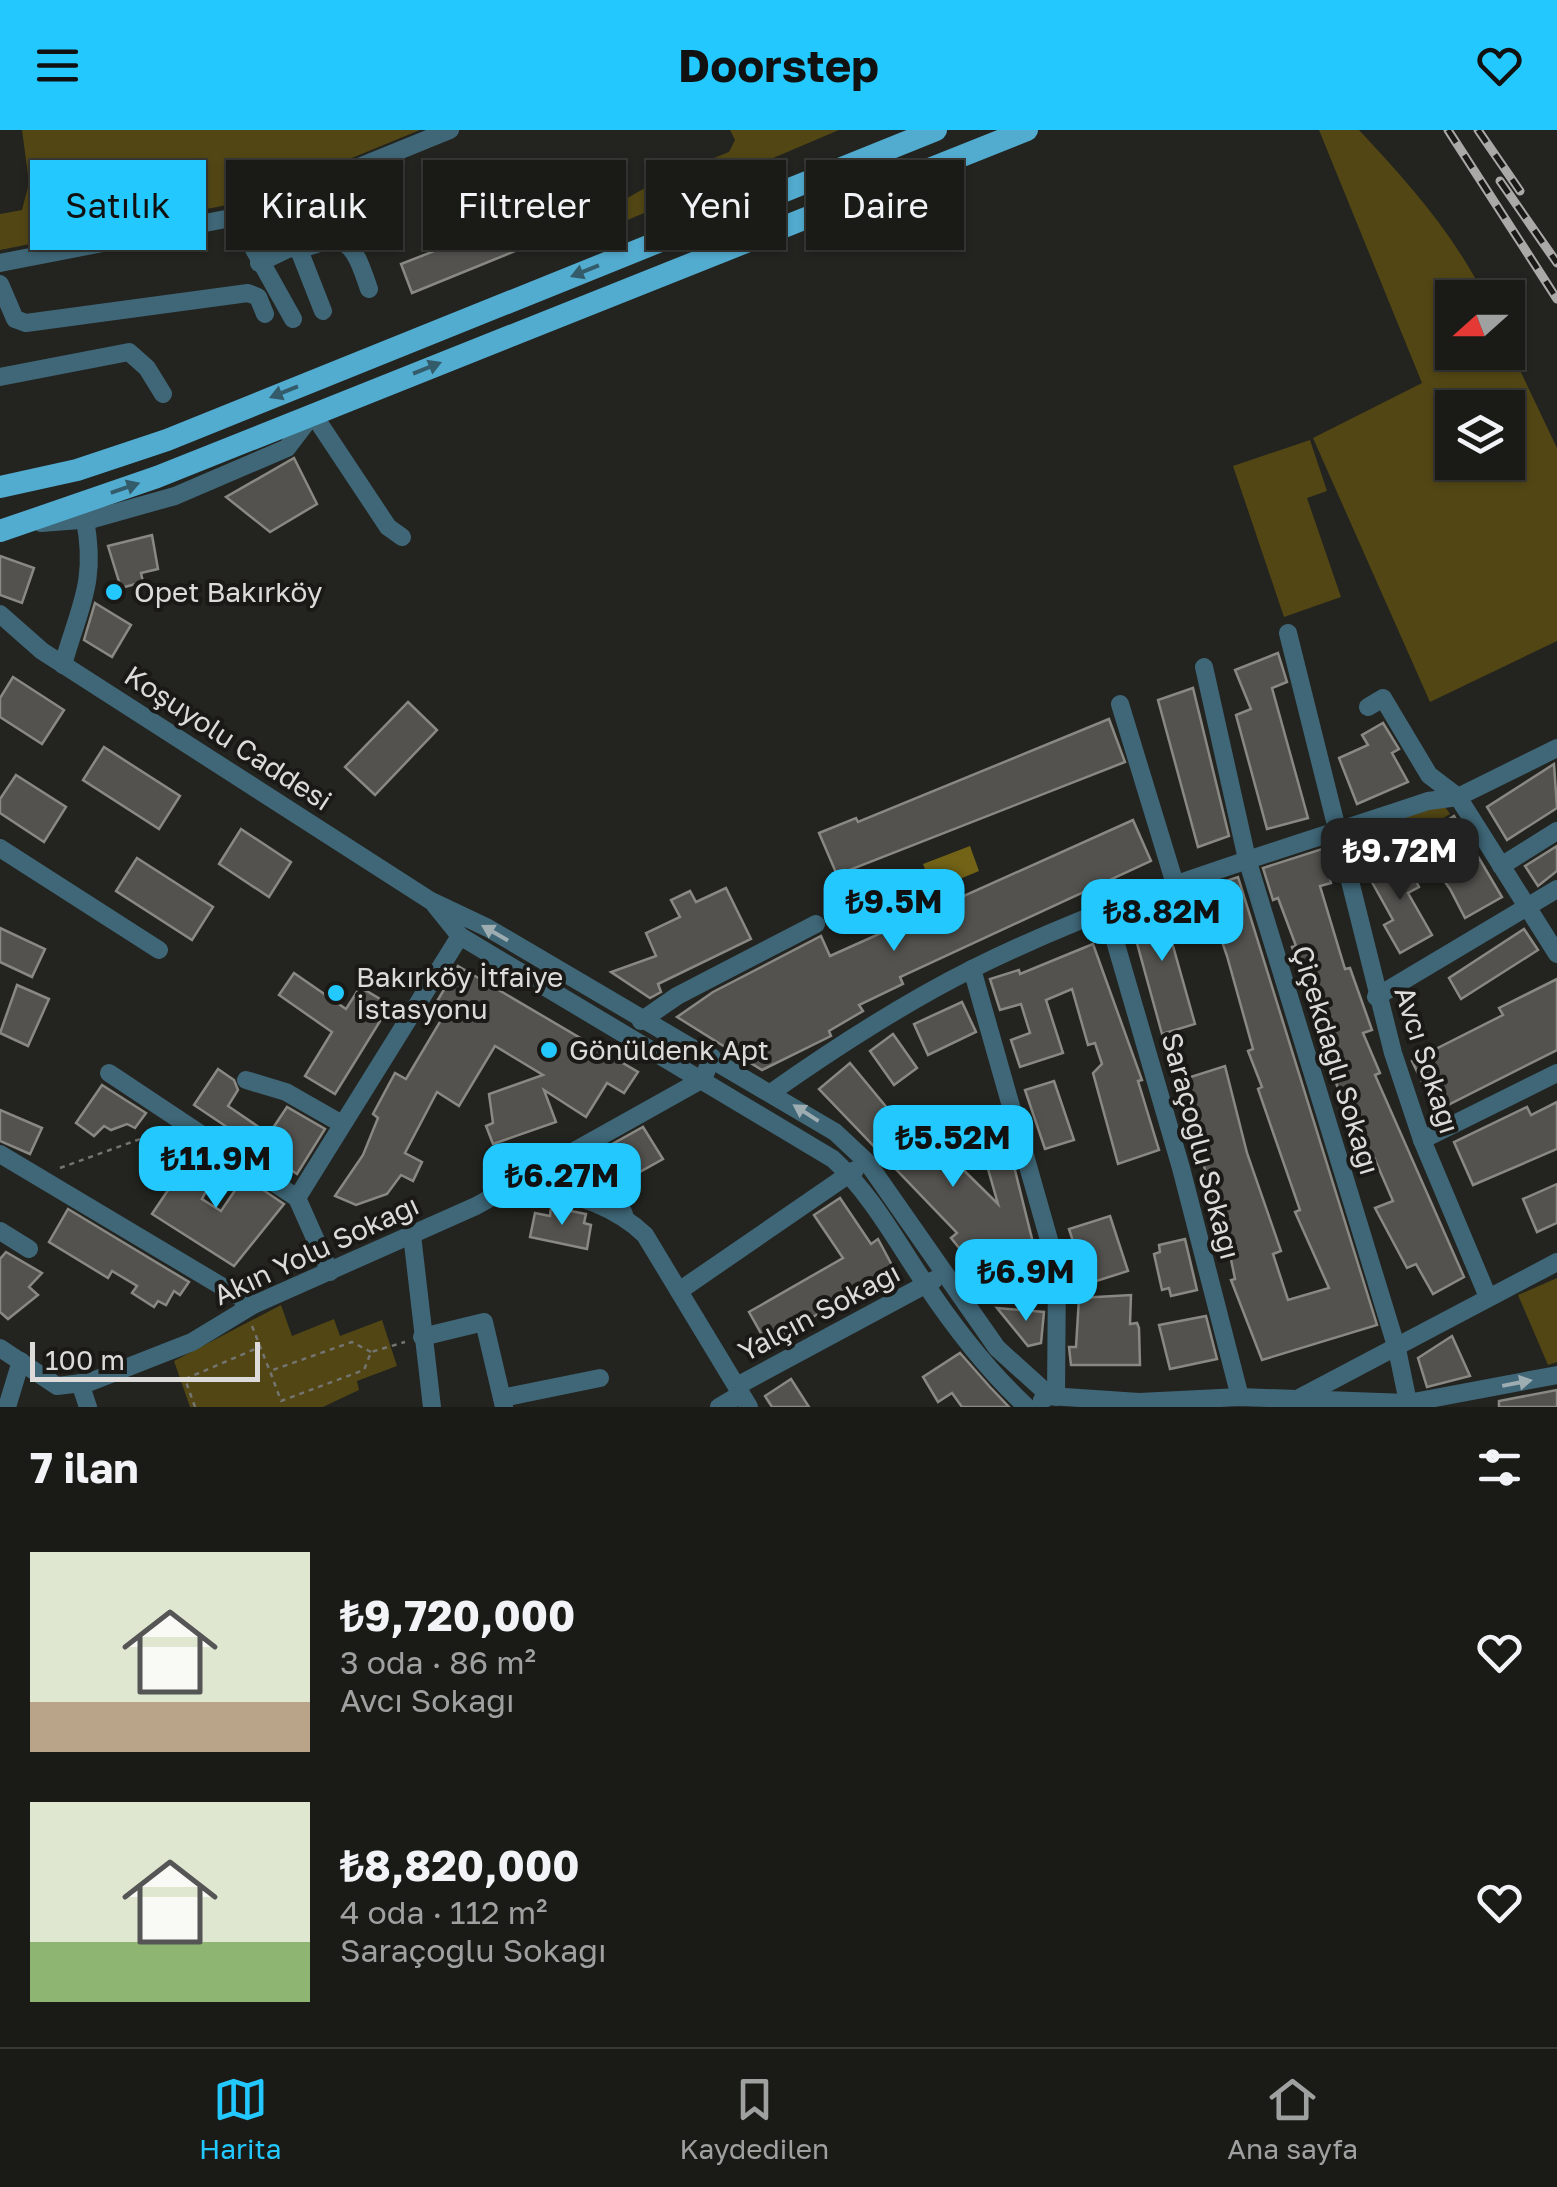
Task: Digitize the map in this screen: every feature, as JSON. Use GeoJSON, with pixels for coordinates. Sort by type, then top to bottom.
{"type":"FeatureCollection","features":[{"type":"Feature","properties":{"kind":"main road"},"geometry":{"type":"LineString","coordinates":[[0,487],[77,470],[167,440],[936,130]]}},
{"type":"Feature","properties":{"kind":"main road"},"geometry":{"type":"LineString","coordinates":[[9,528],[157,477],[1027,130]]}},
{"type":"Feature","properties":{"kind":"street"},"geometry":{"type":"LineString","coordinates":[[377,160],[450,130]]}},
{"type":"Feature","properties":{"kind":"street"},"geometry":{"type":"LineString","coordinates":[[0,263],[226,220]]}},
{"type":"Feature","properties":{"kind":"street"},"geometry":{"type":"LineString","coordinates":[[252,250],[293,319]]}},
{"type":"Feature","properties":{"kind":"street"},"geometry":{"type":"LineString","coordinates":[[258,263],[286,250]]}},
{"type":"Feature","properties":{"kind":"street"},"geometry":{"type":"LineString","coordinates":[[299,250],[323,311]]}},
{"type":"Feature","properties":{"kind":"street"},"geometry":{"type":"LineString","coordinates":[[353,250],[369,289]]}},
{"type":"Feature","properties":{"kind":"street"},"geometry":{"type":"LineString","coordinates":[[0,284],[15,319],[26,323],[248,293],[258,297],[266,314]]}},
{"type":"Feature","properties":{"kind":"street"},"geometry":{"type":"LineString","coordinates":[[0,377],[129,352],[147,368],[163,394]]}},
{"type":"Feature","properties":{"kind":"street"},"geometry":{"type":"LineString","coordinates":[[9,528],[85,520],[174,496],[287,448],[313,414],[388,527],[402,537]]}},
{"type":"Feature","properties":{"kind":"street"},"geometry":{"type":"LineString","coordinates":[[63,664],[90,586],[91,553],[85,520]]}},
{"type":"Feature","properties":{"kind":"street","name":"Koşuyolu Caddesi"},"geometry":{"type":"LineString","coordinates":[[0,614],[63,664],[431,901],[488,928],[835,1132],[867,1162],[934,1280],[1000,1382],[1027,1407]]}},
{"type":"Feature","properties":{"kind":"street","name":"Avcı Sokağı"},"geometry":{"type":"LineString","coordinates":[[1288,632],[1376,996],[1422,1140],[1488,1297]]}},
{"type":"Feature","properties":{"kind":"street","name":"Çiçekdağlı Sokağı"},"geometry":{"type":"LineString","coordinates":[[1204,668],[1247,858],[1397,1350],[1409,1405]]}},
{"type":"Feature","properties":{"kind":"street"},"geometry":{"type":"LineString","coordinates":[[1368,708],[1382,698],[1429,775],[1458,798],[1557,954]]}},
{"type":"Feature","properties":{"kind":"street"},"geometry":{"type":"LineString","coordinates":[[1120,704],[1174,884]]}},
{"type":"Feature","properties":{"kind":"street"},"geometry":{"type":"LineString","coordinates":[[772,1092],[858,1032],[972,969],[1106,910],[1247,858],[1428,801],[1458,798],[1557,748]]}},
{"type":"Feature","properties":{"kind":"street"},"geometry":{"type":"LineString","coordinates":[[1502,866],[1557,831]]}},
{"type":"Feature","properties":{"kind":"street"},"geometry":{"type":"LineString","coordinates":[[0,848],[158,950]]}},
{"type":"Feature","properties":{"kind":"street"},"geometry":{"type":"LineString","coordinates":[[1376,996],[1557,889]]}},
{"type":"Feature","properties":{"kind":"street","name":"Koşuyolu Caddesi"},"geometry":{"type":"LineString","coordinates":[[431,901],[460,936],[801,1138],[849,1174],[934,1280],[997,1348],[1055,1401]]}},
{"type":"Feature","properties":{"kind":"street","name":"Saraçoğlu Sokağı"},"geometry":{"type":"LineString","coordinates":[[1106,910],[1240,1397]]}},
{"type":"Feature","properties":{"kind":"street"},"geometry":{"type":"LineString","coordinates":[[642,1021],[676,996],[816,924]]}},
{"type":"Feature","properties":{"kind":"street"},"geometry":{"type":"LineString","coordinates":[[296,1198],[460,936]]}},
{"type":"Feature","properties":{"kind":"street"},"geometry":{"type":"LineString","coordinates":[[972,969],[1057,1268],[1055,1401],[1297,1399],[1376,1386],[1409,1405],[1557,1375]]}},
{"type":"Feature","properties":{"kind":"street"},"geometry":{"type":"LineString","coordinates":[[703,1080],[712,1057]]}},
{"type":"Feature","properties":{"kind":"street"},"geometry":{"type":"LineString","coordinates":[[109,1073],[296,1198],[330,1272]]}},
{"type":"Feature","properties":{"kind":"street"},"geometry":{"type":"LineString","coordinates":[[1422,1140],[1557,1073]]}},
{"type":"Feature","properties":{"kind":"street"},"geometry":{"type":"LineString","coordinates":[[246,1080],[286,1092],[342,1124]]}},
{"type":"Feature","properties":{"kind":"street","name":"Akın Yolu Sokağı"},"geometry":{"type":"LineString","coordinates":[[80,1383],[192,1342],[253,1305],[522,1181],[703,1080]]}},
{"type":"Feature","properties":{"kind":"street"},"geometry":{"type":"LineString","coordinates":[[588,1144],[624,1214],[645,1236],[742,1396]]}},
{"type":"Feature","properties":{"kind":"street"},"geometry":{"type":"LineString","coordinates":[[1,1157],[253,1305]]}},
{"type":"Feature","properties":{"kind":"street"},"geometry":{"type":"LineString","coordinates":[[679,1291],[867,1162]]}},
{"type":"Feature","properties":{"kind":"street"},"geometry":{"type":"LineString","coordinates":[[522,1181],[624,1214]]}},
{"type":"Feature","properties":{"kind":"street"},"geometry":{"type":"LineString","coordinates":[[0,1232],[29,1249]]}},
{"type":"Feature","properties":{"kind":"street"},"geometry":{"type":"LineString","coordinates":[[412,1235],[432,1407]]}},
{"type":"Feature","properties":{"kind":"street"},"geometry":{"type":"LineString","coordinates":[[1376,1386],[1397,1350],[1557,1262]]}},
{"type":"Feature","properties":{"kind":"street","name":"Yalçın Sokağı"},"geometry":{"type":"LineString","coordinates":[[718,1407],[934,1280]]}},
{"type":"Feature","properties":{"kind":"street"},"geometry":{"type":"LineString","coordinates":[[422,1337],[484,1322],[503,1402],[600,1378]]}},
{"type":"Feature","properties":{"kind":"street"},"geometry":{"type":"LineString","coordinates":[[0,1348],[57,1386],[80,1383],[88,1407]]}},
{"type":"Feature","properties":{"kind":"street"},"geometry":{"type":"LineString","coordinates":[[8,1407],[21,1361]]}},
{"type":"Feature","properties":{"kind":"street"},"geometry":{"type":"LineString","coordinates":[[1297,1399],[1376,1386]]}},
{"type":"Feature","properties":{"kind":"street"},"geometry":{"type":"LineString","coordinates":[[1113,1407],[1139,1402]]}},
{"type":"Feature","properties":{"kind":"path"},"geometry":{"type":"LineString","coordinates":[[39,1176],[184,1123]]}},
{"type":"Feature","properties":{"kind":"path"},"geometry":{"type":"LineString","coordinates":[[253,1305],[252,1328],[284,1407]]}},
{"type":"Feature","properties":{"kind":"path"},"geometry":{"type":"LineString","coordinates":[[270,1371],[352,1342],[371,1352],[422,1337]]}},
{"type":"Feature","properties":{"kind":"path"},"geometry":{"type":"LineString","coordinates":[[195,1407],[185,1380],[260,1346]]}},
{"type":"Feature","properties":{"kind":"path"},"geometry":{"type":"LineString","coordinates":[[281,1400],[364,1370],[371,1352]]}},
{"type":"Feature","properties":{"kind":"shaded area"},"geometry":{"type":"Polygon","coordinates":[[[22,130],[420,130],[347,160],[226,160],[226,205],[206,209],[206,160],[30,160],[30,244],[0,250],[0,214],[22,210],[29,183],[22,130]]]}},
{"type":"Feature","properties":{"kind":"shaded area"},"geometry":{"type":"Polygon","coordinates":[[[730,130],[839,130],[769,160],[709,160],[729,152],[735,140],[730,130]]]}},
{"type":"Feature","properties":{"kind":"shaded area"},"geometry":{"type":"Polygon","coordinates":[[[1319,130],[1359,130],[1412,189],[1476,280],[1435,280],[1435,370],[1520,370],[1557,448],[1557,641],[1430,702],[1313,438],[1422,383],[1319,130]]]}},
{"type":"Feature","properties":{"kind":"shaded area"},"geometry":{"type":"Polygon","coordinates":[[[646,187],[646,212],[626,221],[626,199],[646,187]]]}},
{"type":"Feature","properties":{"kind":"shaded area"},"geometry":{"type":"Polygon","coordinates":[[[1310,440],[1327,491],[1307,498],[1341,597],[1284,617],[1233,466],[1310,440]]]}},
{"type":"Feature","properties":{"kind":"shaded area"},"geometry":{"type":"Polygon","coordinates":[[[1441,801],[1450,814],[1360,871],[1345,840],[1441,801]]]}},
{"type":"Feature","properties":{"kind":"shaded area"},"geometry":{"type":"Polygon","coordinates":[[[970,846],[979,871],[933,890],[923,864],[970,846]]]}},
{"type":"Feature","properties":{"kind":"shaded area"},"geometry":{"type":"Polygon","coordinates":[[[1557,1278],[1557,1362],[1548,1365],[1518,1295],[1557,1278]]]}},
{"type":"Feature","properties":{"kind":"shaded area"},"geometry":{"type":"Polygon","coordinates":[[[281,1305],[292,1336],[334,1319],[340,1336],[382,1320],[397,1366],[357,1381],[359,1390],[323,1407],[190,1407],[174,1361],[281,1305]]]}},
{"type":"Feature","properties":{"kind":"building"},"geometry":{"type":"Polygon","coordinates":[[[437,250],[517,250],[412,293],[401,264],[437,250]]]}},
{"type":"Feature","properties":{"kind":"building"},"geometry":{"type":"Polygon","coordinates":[[[294,458],[317,504],[270,532],[226,497],[294,458]]]}},
{"type":"Feature","properties":{"kind":"building"},"geometry":{"type":"Polygon","coordinates":[[[152,535],[158,569],[141,573],[143,582],[121,588],[108,546],[152,535]]]}},
{"type":"Feature","properties":{"kind":"building"},"geometry":{"type":"Polygon","coordinates":[[[0,556],[34,568],[22,603],[0,595],[0,556]]]}},
{"type":"Feature","properties":{"kind":"building"},"geometry":{"type":"Polygon","coordinates":[[[95,603],[131,625],[112,657],[84,640],[95,603]]]}},
{"type":"Feature","properties":{"kind":"building"},"geometry":{"type":"Polygon","coordinates":[[[1278,653],[1287,682],[1272,688],[1308,818],[1267,829],[1236,715],[1251,709],[1235,670],[1278,653]]]}},
{"type":"Feature","properties":{"kind":"building"},"geometry":{"type":"Polygon","coordinates":[[[13,677],[64,710],[42,744],[0,717],[0,698],[13,677]]]}},
{"type":"Feature","properties":{"kind":"building"},"geometry":{"type":"Polygon","coordinates":[[[1193,688],[1229,836],[1198,847],[1158,700],[1193,688]]]}},
{"type":"Feature","properties":{"kind":"building"},"geometry":{"type":"Polygon","coordinates":[[[408,702],[437,730],[375,795],[345,767],[408,702]]]}},
{"type":"Feature","properties":{"kind":"building"},"geometry":{"type":"Polygon","coordinates":[[[1109,719],[1125,762],[837,875],[819,833],[856,818],[858,822],[1109,719]]]}},
{"type":"Feature","properties":{"kind":"building"},"geometry":{"type":"Polygon","coordinates":[[[1383,723],[1399,749],[1392,753],[1408,782],[1357,804],[1339,758],[1368,745],[1362,735],[1383,723]]]}},
{"type":"Feature","properties":{"kind":"building"},"geometry":{"type":"Polygon","coordinates":[[[104,747],[180,796],[159,829],[83,780],[104,747]]]}},
{"type":"Feature","properties":{"kind":"building"},"geometry":{"type":"Polygon","coordinates":[[[1554,764],[1557,808],[1507,840],[1487,807],[1554,764]]]}},
{"type":"Feature","properties":{"kind":"building"},"geometry":{"type":"Polygon","coordinates":[[[16,775],[66,807],[44,842],[0,813],[0,799],[16,775]]]}},
{"type":"Feature","properties":{"kind":"building"},"geometry":{"type":"Polygon","coordinates":[[[1454,816],[1502,897],[1465,918],[1450,889],[1415,840],[1454,816]]]}},
{"type":"Feature","properties":{"kind":"building"},"geometry":{"type":"Polygon","coordinates":[[[1133,820],[1151,861],[900,977],[903,984],[859,1005],[863,1011],[829,1031],[831,1036],[762,1070],[677,1017],[713,992],[821,936],[830,956],[1133,820]]]}},
{"type":"Feature","properties":{"kind":"building"},"geometry":{"type":"Polygon","coordinates":[[[241,829],[291,862],[269,897],[219,864],[241,829]]]}},
{"type":"Feature","properties":{"kind":"building"},"geometry":{"type":"Polygon","coordinates":[[[1557,846],[1557,871],[1538,886],[1525,866],[1557,846]]]}},
{"type":"Feature","properties":{"kind":"building"},"geometry":{"type":"Polygon","coordinates":[[[1322,849],[1331,883],[1320,886],[1345,969],[1350,968],[1372,1030],[1363,1033],[1380,1073],[1375,1075],[1464,1277],[1433,1294],[1416,1264],[1407,1268],[1375,1208],[1393,1201],[1373,1155],[1363,1160],[1354,1138],[1292,947],[1296,946],[1278,898],[1273,900],[1263,868],[1322,849]]]}},
{"type":"Feature","properties":{"kind":"building"},"geometry":{"type":"Polygon","coordinates":[[[1402,853],[1419,887],[1408,893],[1432,935],[1400,953],[1384,925],[1393,920],[1368,875],[1402,853]]]}},
{"type":"Feature","properties":{"kind":"building"},"geometry":{"type":"Polygon","coordinates":[[[137,858],[213,907],[192,940],[116,891],[137,858]]]}},
{"type":"Feature","properties":{"kind":"building"},"geometry":{"type":"Polygon","coordinates":[[[1238,877],[1377,1325],[1262,1360],[1231,1280],[1235,1279],[1228,1245],[1178,1081],[1225,1066],[1247,1153],[1281,1251],[1273,1254],[1288,1300],[1329,1288],[1295,1212],[1300,1210],[1258,1089],[1262,1087],[1248,1051],[1253,1049],[1227,956],[1214,918],[1207,921],[1196,891],[1238,877]]]}},
{"type":"Feature","properties":{"kind":"building"},"geometry":{"type":"Polygon","coordinates":[[[726,888],[751,939],[658,984],[661,992],[650,998],[611,972],[656,956],[646,933],[680,917],[671,900],[690,891],[696,902],[726,888]]]}},
{"type":"Feature","properties":{"kind":"building"},"geometry":{"type":"Polygon","coordinates":[[[1171,900],[1196,906],[1166,921],[1195,1024],[1162,1034],[1135,936],[1132,938],[1125,924],[1130,915],[1171,900]]]}},
{"type":"Feature","properties":{"kind":"building"},"geometry":{"type":"Polygon","coordinates":[[[0,928],[45,949],[32,977],[0,962],[0,928]]]}},
{"type":"Feature","properties":{"kind":"building"},"geometry":{"type":"Polygon","coordinates":[[[1524,929],[1538,950],[1461,999],[1449,978],[1524,929]]]}},
{"type":"Feature","properties":{"kind":"building"},"geometry":{"type":"Polygon","coordinates":[[[1093,944],[1142,1080],[1138,1081],[1159,1150],[1118,1164],[1093,1073],[1102,1064],[1095,1043],[1088,1045],[1072,989],[1046,1000],[1063,1053],[1020,1067],[1011,1040],[1030,1033],[1021,1004],[1000,1010],[990,979],[1019,970],[1020,974],[1093,944]]]}},
{"type":"Feature","properties":{"kind":"building"},"geometry":{"type":"Polygon","coordinates":[[[458,966],[638,1072],[624,1093],[607,1083],[586,1117],[544,1090],[556,1122],[493,1144],[486,1126],[493,1123],[489,1094],[543,1075],[495,1046],[459,1106],[437,1092],[405,1153],[422,1162],[413,1181],[401,1175],[387,1194],[356,1205],[335,1196],[363,1155],[378,1118],[373,1114],[395,1073],[406,1079],[444,1015],[433,1008],[458,966]]]}},
{"type":"Feature","properties":{"kind":"building"},"geometry":{"type":"Polygon","coordinates":[[[294,973],[346,1009],[360,987],[390,1005],[335,1094],[305,1076],[332,1032],[279,995],[294,973]]]}},
{"type":"Feature","properties":{"kind":"building"},"geometry":{"type":"Polygon","coordinates":[[[1557,979],[1557,1050],[1436,1111],[1412,1061],[1503,1015],[1499,1008],[1557,979]]]}},
{"type":"Feature","properties":{"kind":"building"},"geometry":{"type":"Polygon","coordinates":[[[17,985],[49,999],[28,1046],[0,1033],[17,985]]]}},
{"type":"Feature","properties":{"kind":"building"},"geometry":{"type":"Polygon","coordinates":[[[962,1002],[976,1032],[928,1055],[914,1024],[962,1002]]]}},
{"type":"Feature","properties":{"kind":"building"},"geometry":{"type":"Polygon","coordinates":[[[893,1034],[917,1068],[894,1085],[870,1051],[893,1034]]]}},
{"type":"Feature","properties":{"kind":"building"},"geometry":{"type":"Polygon","coordinates":[[[850,1063],[902,1126],[918,1137],[924,1131],[998,1204],[980,1141],[1006,1134],[1044,1287],[990,1302],[969,1276],[977,1270],[951,1238],[957,1233],[819,1089],[850,1063]]]}},
{"type":"Feature","properties":{"kind":"building"},"geometry":{"type":"Polygon","coordinates":[[[218,1069],[234,1080],[238,1090],[228,1106],[269,1134],[287,1107],[325,1129],[297,1174],[194,1105],[218,1069]]]}},
{"type":"Feature","properties":{"kind":"building"},"geometry":{"type":"Polygon","coordinates":[[[1054,1081],[1074,1140],[1045,1149],[1025,1090],[1054,1081]]]}},
{"type":"Feature","properties":{"kind":"building"},"geometry":{"type":"Polygon","coordinates":[[[102,1085],[146,1113],[135,1128],[127,1124],[111,1130],[104,1126],[94,1136],[76,1123],[102,1085]]]}},
{"type":"Feature","properties":{"kind":"building"},"geometry":{"type":"Polygon","coordinates":[[[1557,1102],[1557,1149],[1473,1185],[1454,1142],[1527,1107],[1531,1115],[1557,1102]]]}},
{"type":"Feature","properties":{"kind":"building"},"geometry":{"type":"Polygon","coordinates":[[[0,1110],[42,1128],[30,1154],[0,1141],[0,1110]]]}},
{"type":"Feature","properties":{"kind":"building"},"geometry":{"type":"Polygon","coordinates":[[[643,1127],[663,1159],[627,1179],[607,1147],[643,1127]]]}},
{"type":"Feature","properties":{"kind":"building"},"geometry":{"type":"Polygon","coordinates":[[[193,1153],[220,1165],[202,1199],[221,1211],[244,1177],[284,1204],[234,1266],[152,1214],[193,1153]]]}},
{"type":"Feature","properties":{"kind":"building"},"geometry":{"type":"Polygon","coordinates":[[[1557,1184],[1557,1223],[1537,1232],[1523,1199],[1557,1184]]]}},
{"type":"Feature","properties":{"kind":"building"},"geometry":{"type":"Polygon","coordinates":[[[840,1198],[871,1244],[878,1239],[894,1269],[767,1344],[749,1312],[843,1258],[814,1215],[840,1198]]]}},
{"type":"Feature","properties":{"kind":"building"},"geometry":{"type":"Polygon","coordinates":[[[551,1207],[586,1214],[584,1223],[591,1225],[587,1249],[530,1237],[535,1213],[550,1216],[551,1207]]]}},
{"type":"Feature","properties":{"kind":"building"},"geometry":{"type":"Polygon","coordinates":[[[68,1209],[189,1282],[180,1295],[174,1291],[166,1305],[158,1301],[154,1307],[132,1293],[137,1286],[112,1271],[108,1278],[49,1242],[68,1209]]]}},
{"type":"Feature","properties":{"kind":"building"},"geometry":{"type":"Polygon","coordinates":[[[1110,1216],[1128,1271],[1087,1284],[1069,1229],[1110,1216]]]}},
{"type":"Feature","properties":{"kind":"building"},"geometry":{"type":"Polygon","coordinates":[[[1185,1239],[1197,1290],[1171,1296],[1169,1288],[1162,1290],[1154,1254],[1160,1252],[1159,1245],[1185,1239]]]}},
{"type":"Feature","properties":{"kind":"building"},"geometry":{"type":"Polygon","coordinates":[[[6,1252],[42,1273],[29,1287],[38,1295],[8,1319],[0,1312],[0,1259],[6,1252]]]}},
{"type":"Feature","properties":{"kind":"building"},"geometry":{"type":"Polygon","coordinates":[[[1131,1295],[1130,1324],[1137,1323],[1139,1328],[1140,1365],[1071,1365],[1069,1347],[1076,1347],[1079,1298],[1131,1295]]]}},
{"type":"Feature","properties":{"kind":"building"},"geometry":{"type":"Polygon","coordinates":[[[997,1308],[1044,1312],[1041,1343],[1028,1346],[997,1308]]]}},
{"type":"Feature","properties":{"kind":"building"},"geometry":{"type":"Polygon","coordinates":[[[1206,1316],[1217,1359],[1170,1369],[1159,1325],[1206,1316]]]}},
{"type":"Feature","properties":{"kind":"building"},"geometry":{"type":"Polygon","coordinates":[[[1452,1336],[1470,1376],[1427,1387],[1418,1358],[1452,1336]]]}},
{"type":"Feature","properties":{"kind":"building"},"geometry":{"type":"Polygon","coordinates":[[[960,1353],[1009,1407],[962,1407],[952,1393],[938,1402],[923,1377],[960,1353]]]}},
{"type":"Feature","properties":{"kind":"building"},"geometry":{"type":"Polygon","coordinates":[[[791,1379],[809,1407],[772,1407],[765,1396],[791,1379]]]}},
{"type":"Feature","properties":{"kind":"building"},"geometry":{"type":"Polygon","coordinates":[[[1557,1390],[1557,1407],[1499,1407],[1499,1401],[1557,1390]]]}},
{"type":"Feature","properties":{"kind":"railway"},"geometry":{"type":"LineString","coordinates":[[1448,130],[1557,299]]}},
{"type":"Feature","properties":{"kind":"railway"},"geometry":{"type":"LineString","coordinates":[[1478,130],[1520,191]]}},
{"type":"Feature","properties":{"kind":"railway"},"geometry":{"type":"LineString","coordinates":[[1500,181],[1557,263]]}},
{"type":"Feature","properties":{"kind":"place","name":"Opet Bakırköy"},"geometry":{"type":"Point","coordinates":[114,592]}},
{"type":"Feature","properties":{"kind":"place","name":"Bakırköy İtfaiye İstasyonu"},"geometry":{"type":"Point","coordinates":[336,993]}},
{"type":"Feature","properties":{"kind":"place","name":"Gönüldenk Apt"},"geometry":{"type":"Point","coordinates":[549,1050]}}]}
